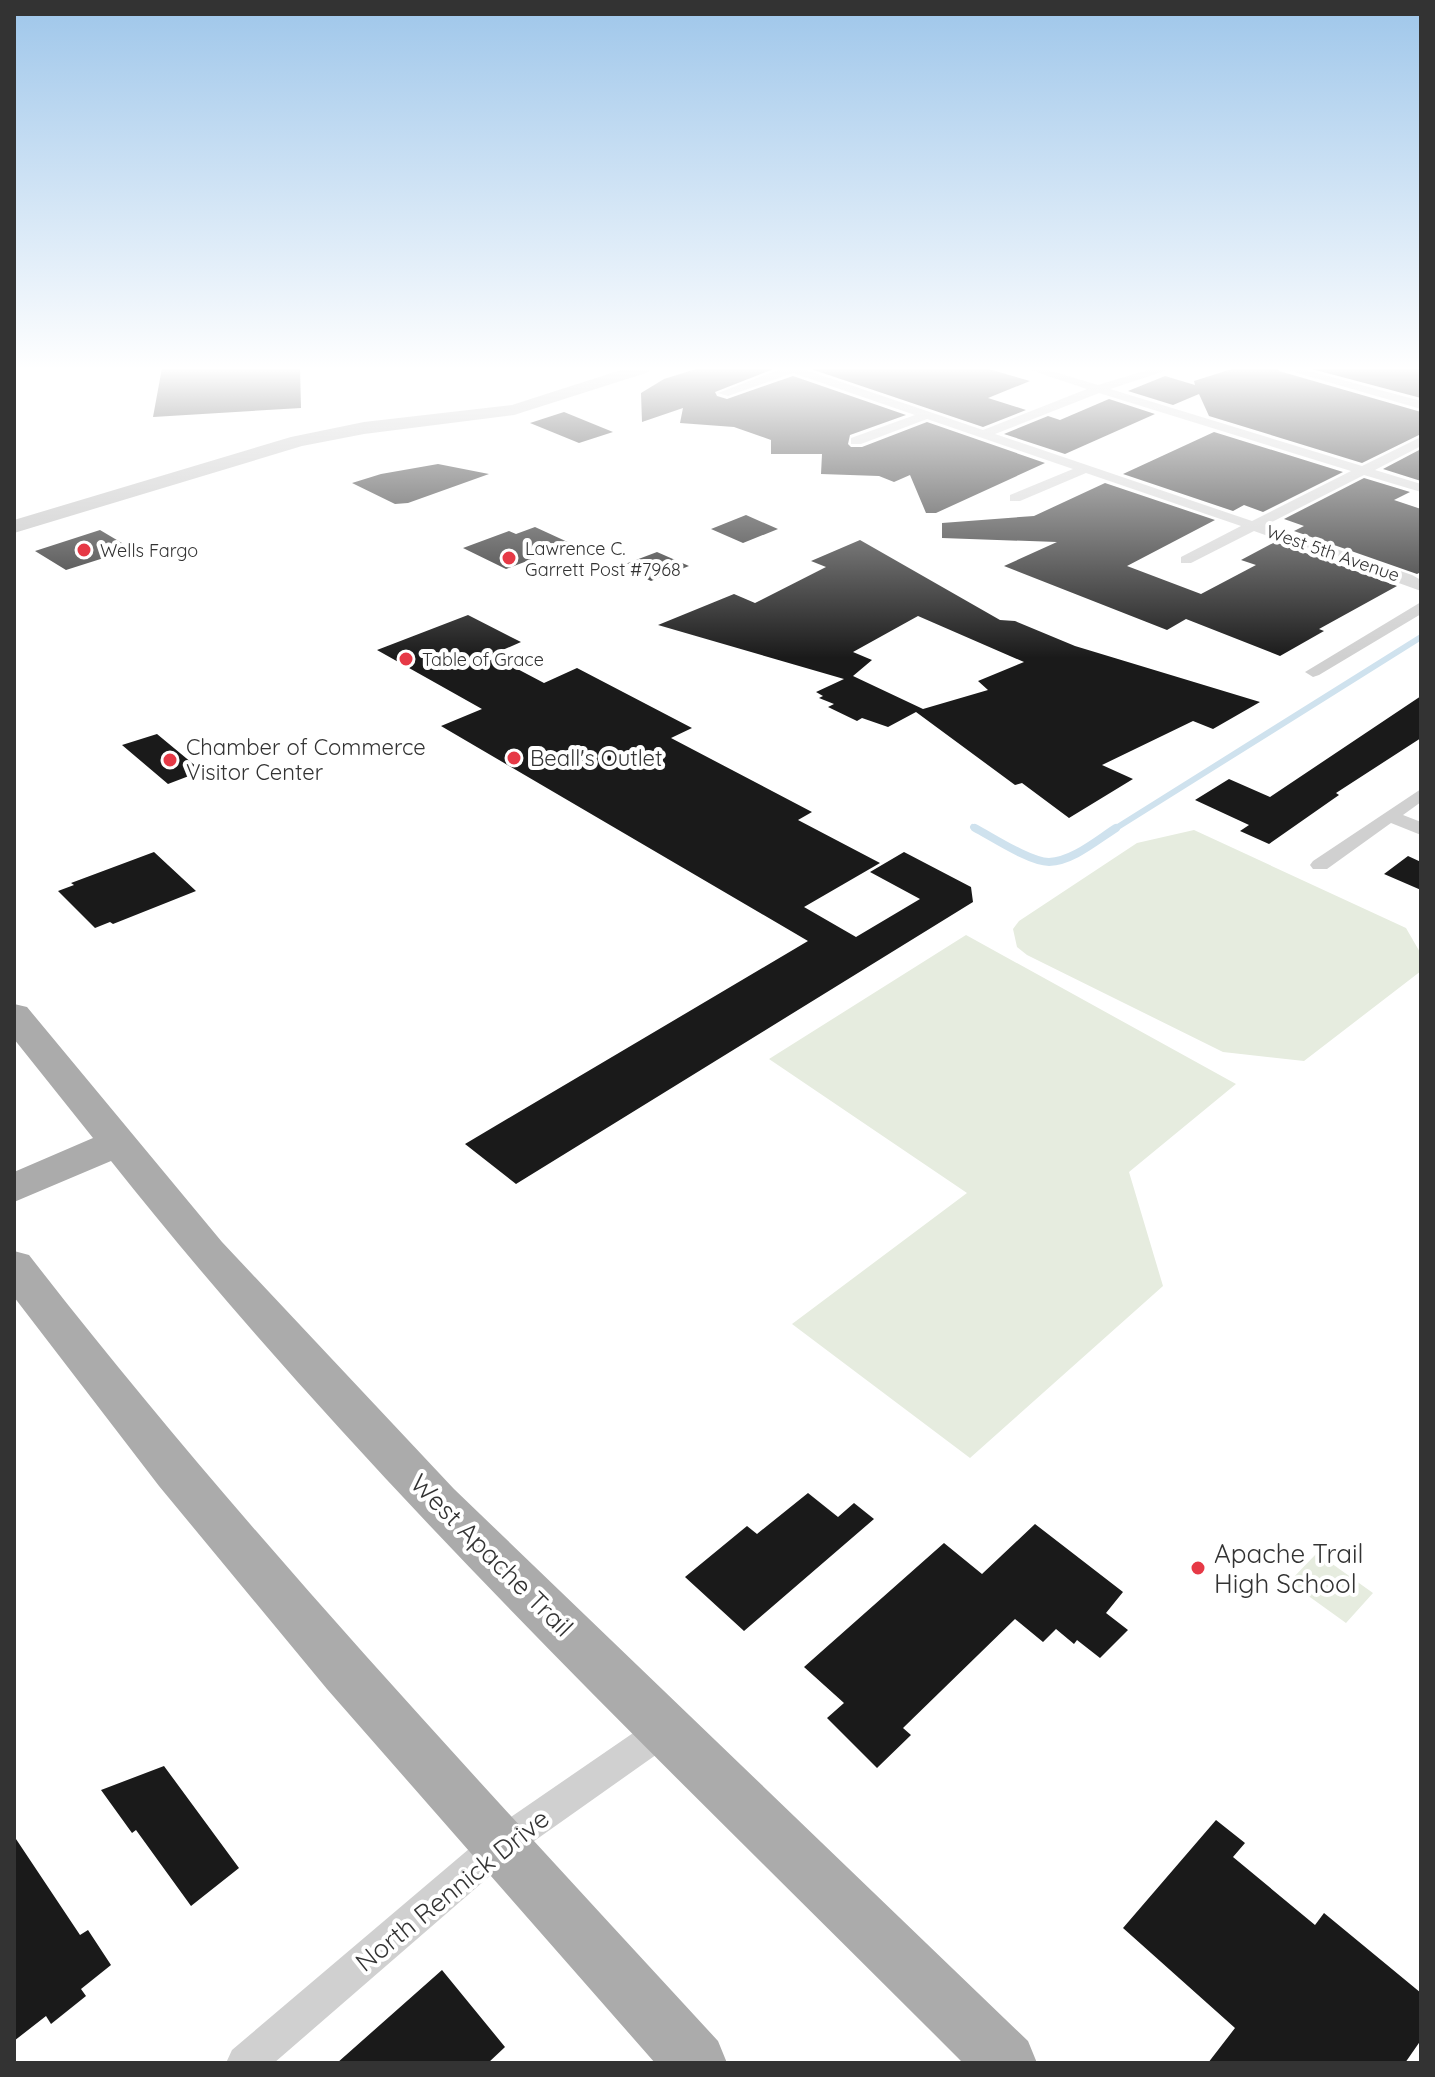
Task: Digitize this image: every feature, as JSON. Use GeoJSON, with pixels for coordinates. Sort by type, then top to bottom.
{"type":"FeatureCollection","features":[{"type":"Feature","properties":{"kind":"main road","name":"West Apache Trail"},"geometry":{"type":"LineString","coordinates":[[14,1015],[234,1283],[437,1503],[1006,2063]]}},
{"type":"Feature","properties":{"kind":"main road"},"geometry":{"type":"LineString","coordinates":[[14,1188],[118,1142]]}},
{"type":"Feature","properties":{"kind":"main road"},"geometry":{"type":"LineString","coordinates":[[14,1266],[90,1370],[375,1707],[696,2063]]}},
{"type":"Feature","properties":{"kind":"street"},"geometry":{"type":"LineString","coordinates":[[14,527],[219,465]]}},
{"type":"Feature","properties":{"kind":"street","name":"West 5th Avenue"},"geometry":{"type":"LineString","coordinates":[[1073,465],[1407,578],[1421,586]]}},
{"type":"Feature","properties":{"kind":"street"},"geometry":{"type":"LineString","coordinates":[[1347,465],[1421,488]]}},
{"type":"Feature","properties":{"kind":"street"},"geometry":{"type":"LineString","coordinates":[[1186,560],[1373,465]]}},
{"type":"Feature","properties":{"kind":"street"},"geometry":{"type":"LineString","coordinates":[[1015,498],[1085,469]]}},
{"type":"Feature","properties":{"kind":"street"},"geometry":{"type":"LineString","coordinates":[[1313,672],[1421,607]]}},
{"type":"Feature","properties":{"kind":"street"},"geometry":{"type":"LineString","coordinates":[[1320,865],[1421,794]]}},
{"type":"Feature","properties":{"kind":"street"},"geometry":{"type":"LineString","coordinates":[[1390,816],[1421,829]]}},
{"type":"Feature","properties":{"kind":"street","name":"North Rennick Drive"},"geometry":{"type":"LineString","coordinates":[[245,2063],[501,1844],[667,1728]]}},
{"type":"Feature","properties":{"kind":"shaded area"},"geometry":{"type":"Polygon","coordinates":[[[1194,830],[1406,928],[1421,954],[1421,971],[1304,1061],[1223,1052],[1027,955],[1017,947],[1013,929],[1019,921],[1137,843],[1194,830]]]}},
{"type":"Feature","properties":{"kind":"shaded area"},"geometry":{"type":"Polygon","coordinates":[[[966,935],[1236,1084],[1129,1172],[1163,1286],[970,1458],[792,1324],[967,1193],[769,1059],[966,935]]]}},
{"type":"Feature","properties":{"kind":"shaded area"},"geometry":{"type":"Polygon","coordinates":[[[1317,1553],[1373,1593],[1346,1623],[1289,1582],[1317,1553]]]}},
{"type":"Feature","properties":{"kind":"building"},"geometry":{"type":"Polygon","coordinates":[[[443,465],[489,474],[408,503],[395,504],[352,483],[381,474],[443,465]]]}},
{"type":"Feature","properties":{"kind":"building"},"geometry":{"type":"Polygon","coordinates":[[[821,465],[1041,465],[936,513],[926,513],[910,475],[894,482],[879,476],[821,474],[821,465]]]}},
{"type":"Feature","properties":{"kind":"building"},"geometry":{"type":"Polygon","coordinates":[[[1143,465],[1320,465],[1343,472],[1263,512],[1244,505],[1233,511],[1123,474],[1143,465]]]}},
{"type":"Feature","properties":{"kind":"building"},"geometry":{"type":"Polygon","coordinates":[[[1391,465],[1421,465],[1421,481],[1383,469],[1391,465]]]}},
{"type":"Feature","properties":{"kind":"building"},"geometry":{"type":"Polygon","coordinates":[[[1364,478],[1410,492],[1394,500],[1421,509],[1421,572],[1417,574],[1294,531],[1304,526],[1284,519],[1364,478]]]}},
{"type":"Feature","properties":{"kind":"building"},"geometry":{"type":"Polygon","coordinates":[[[1105,483],[1215,520],[1127,566],[1201,594],[1256,565],[1241,560],[1275,542],[1397,586],[1319,629],[1324,631],[1280,656],[1186,619],[1167,630],[1004,566],[1057,542],[942,538],[942,523],[1034,516],[1105,483]]]}},
{"type":"Feature","properties":{"kind":"building"},"geometry":{"type":"Polygon","coordinates":[[[746,515],[778,529],[743,543],[711,529],[746,515]]]}},
{"type":"Feature","properties":{"kind":"building","name":"Lawrence C. Garrett Post #7968"},"geometry":{"type":"Polygon","coordinates":[[[535,527],[572,544],[506,569],[463,548],[509,531],[516,534],[535,527]]]}},
{"type":"Feature","properties":{"kind":"building","name":"Wells Fargo"},"geometry":{"type":"Polygon","coordinates":[[[100,530],[132,549],[66,570],[35,551],[100,530]]]}},
{"type":"Feature","properties":{"kind":"building"},"geometry":{"type":"Polygon","coordinates":[[[860,540],[1000,620],[1015,621],[1075,646],[1260,702],[1213,729],[1193,721],[1102,765],[1133,779],[1069,818],[1022,783],[1015,785],[916,712],[888,727],[862,718],[857,721],[828,707],[834,704],[819,698],[823,696],[816,692],[844,679],[658,625],[734,594],[755,603],[826,567],[811,561],[860,540]],[[918,616],[853,652],[872,660],[853,676],[923,709],[988,690],[978,681],[1024,662],[918,616]]]}},
{"type":"Feature","properties":{"kind":"building"},"geometry":{"type":"Polygon","coordinates":[[[657,552],[689,566],[651,581],[620,566],[657,552]]]}},
{"type":"Feature","properties":{"kind":"building"},"geometry":{"type":"Polygon","coordinates":[[[468,615],[521,642],[491,655],[544,683],[577,668],[692,728],[671,738],[812,812],[798,820],[880,863],[804,907],[856,937],[920,899],[870,872],[904,852],[971,887],[973,902],[516,1184],[465,1144],[808,941],[441,726],[482,709],[377,650],[468,615]]]}},
{"type":"Feature","properties":{"kind":"building"},"geometry":{"type":"Polygon","coordinates":[[[1421,696],[1421,738],[1336,793],[1339,795],[1269,844],[1240,831],[1249,825],[1195,800],[1229,779],[1270,797],[1421,696]]]}},
{"type":"Feature","properties":{"kind":"building","name":"Chamber of Commerce Visitor Center"},"geometry":{"type":"Polygon","coordinates":[[[157,734],[202,771],[168,784],[122,745],[157,734]]]}},
{"type":"Feature","properties":{"kind":"building"},"geometry":{"type":"Polygon","coordinates":[[[154,852],[196,891],[113,924],[110,922],[95,928],[58,891],[74,885],[71,883],[154,852]]]}},
{"type":"Feature","properties":{"kind":"building"},"geometry":{"type":"Polygon","coordinates":[[[1408,856],[1421,862],[1421,890],[1384,874],[1408,856]]]}},
{"type":"Feature","properties":{"kind":"building"},"geometry":{"type":"Polygon","coordinates":[[[808,1493],[838,1517],[854,1503],[874,1519],[744,1631],[685,1577],[747,1526],[757,1534],[808,1493]]]}},
{"type":"Feature","properties":{"kind":"building"},"geometry":{"type":"Polygon","coordinates":[[[1035,1524],[1123,1592],[1106,1613],[1128,1630],[1100,1658],[1077,1640],[1074,1644],[1056,1629],[1043,1642],[1015,1619],[903,1728],[911,1735],[877,1768],[827,1718],[844,1703],[804,1667],[944,1543],[982,1574],[1035,1524]]]}},
{"type":"Feature","properties":{"kind":"building"},"geometry":{"type":"Polygon","coordinates":[[[164,1766],[239,1868],[191,1906],[136,1830],[132,1833],[101,1790],[164,1766]]]}},
{"type":"Feature","properties":{"kind":"building"},"geometry":{"type":"Polygon","coordinates":[[[1216,1820],[1245,1843],[1233,1857],[1315,1925],[1324,1913],[1421,1993],[1421,2040],[1405,2063],[1208,2063],[1235,2028],[1123,1928],[1216,1820]]]}},
{"type":"Feature","properties":{"kind":"building"},"geometry":{"type":"Polygon","coordinates":[[[14,1836],[80,1935],[88,1930],[111,1965],[81,1989],[86,1996],[51,2024],[46,2016],[14,2041],[14,1836]]]}},
{"type":"Feature","properties":{"kind":"building"},"geometry":{"type":"Polygon","coordinates":[[[442,1970],[505,2047],[488,2063],[337,2063],[442,1970]]]}},
{"type":"Feature","properties":{"kind":"waterway"},"geometry":{"type":"LineString","coordinates":[[1114,829],[1421,637]]}},
{"type":"Feature","properties":{"kind":"waterway"},"geometry":{"type":"LineString","coordinates":[[975,828],[979,830]]}},
{"type":"Feature","properties":{"kind":"waterway"},"geometry":{"type":"LineString","coordinates":[[975,828],[1022,854],[1049,862],[1076,854],[1114,829]]}},
{"type":"Feature","properties":{"kind":"place","name":"Wells Fargo"},"geometry":{"type":"Point","coordinates":[84,550]}},
{"type":"Feature","properties":{"kind":"place","name":"Lawrence C. Garrett Post #7968"},"geometry":{"type":"Point","coordinates":[509,558]}},
{"type":"Feature","properties":{"kind":"place","name":"Table of Grace"},"geometry":{"type":"Point","coordinates":[406,659]}},
{"type":"Feature","properties":{"kind":"place","name":"Beall's Outlet"},"geometry":{"type":"Point","coordinates":[514,758]}},
{"type":"Feature","properties":{"kind":"place","name":"Chamber of Commerce Visitor Center"},"geometry":{"type":"Point","coordinates":[170,760]}},
{"type":"Feature","properties":{"kind":"place","name":"Apache Trail High School"},"geometry":{"type":"Point","coordinates":[1198,1568]}}]}
